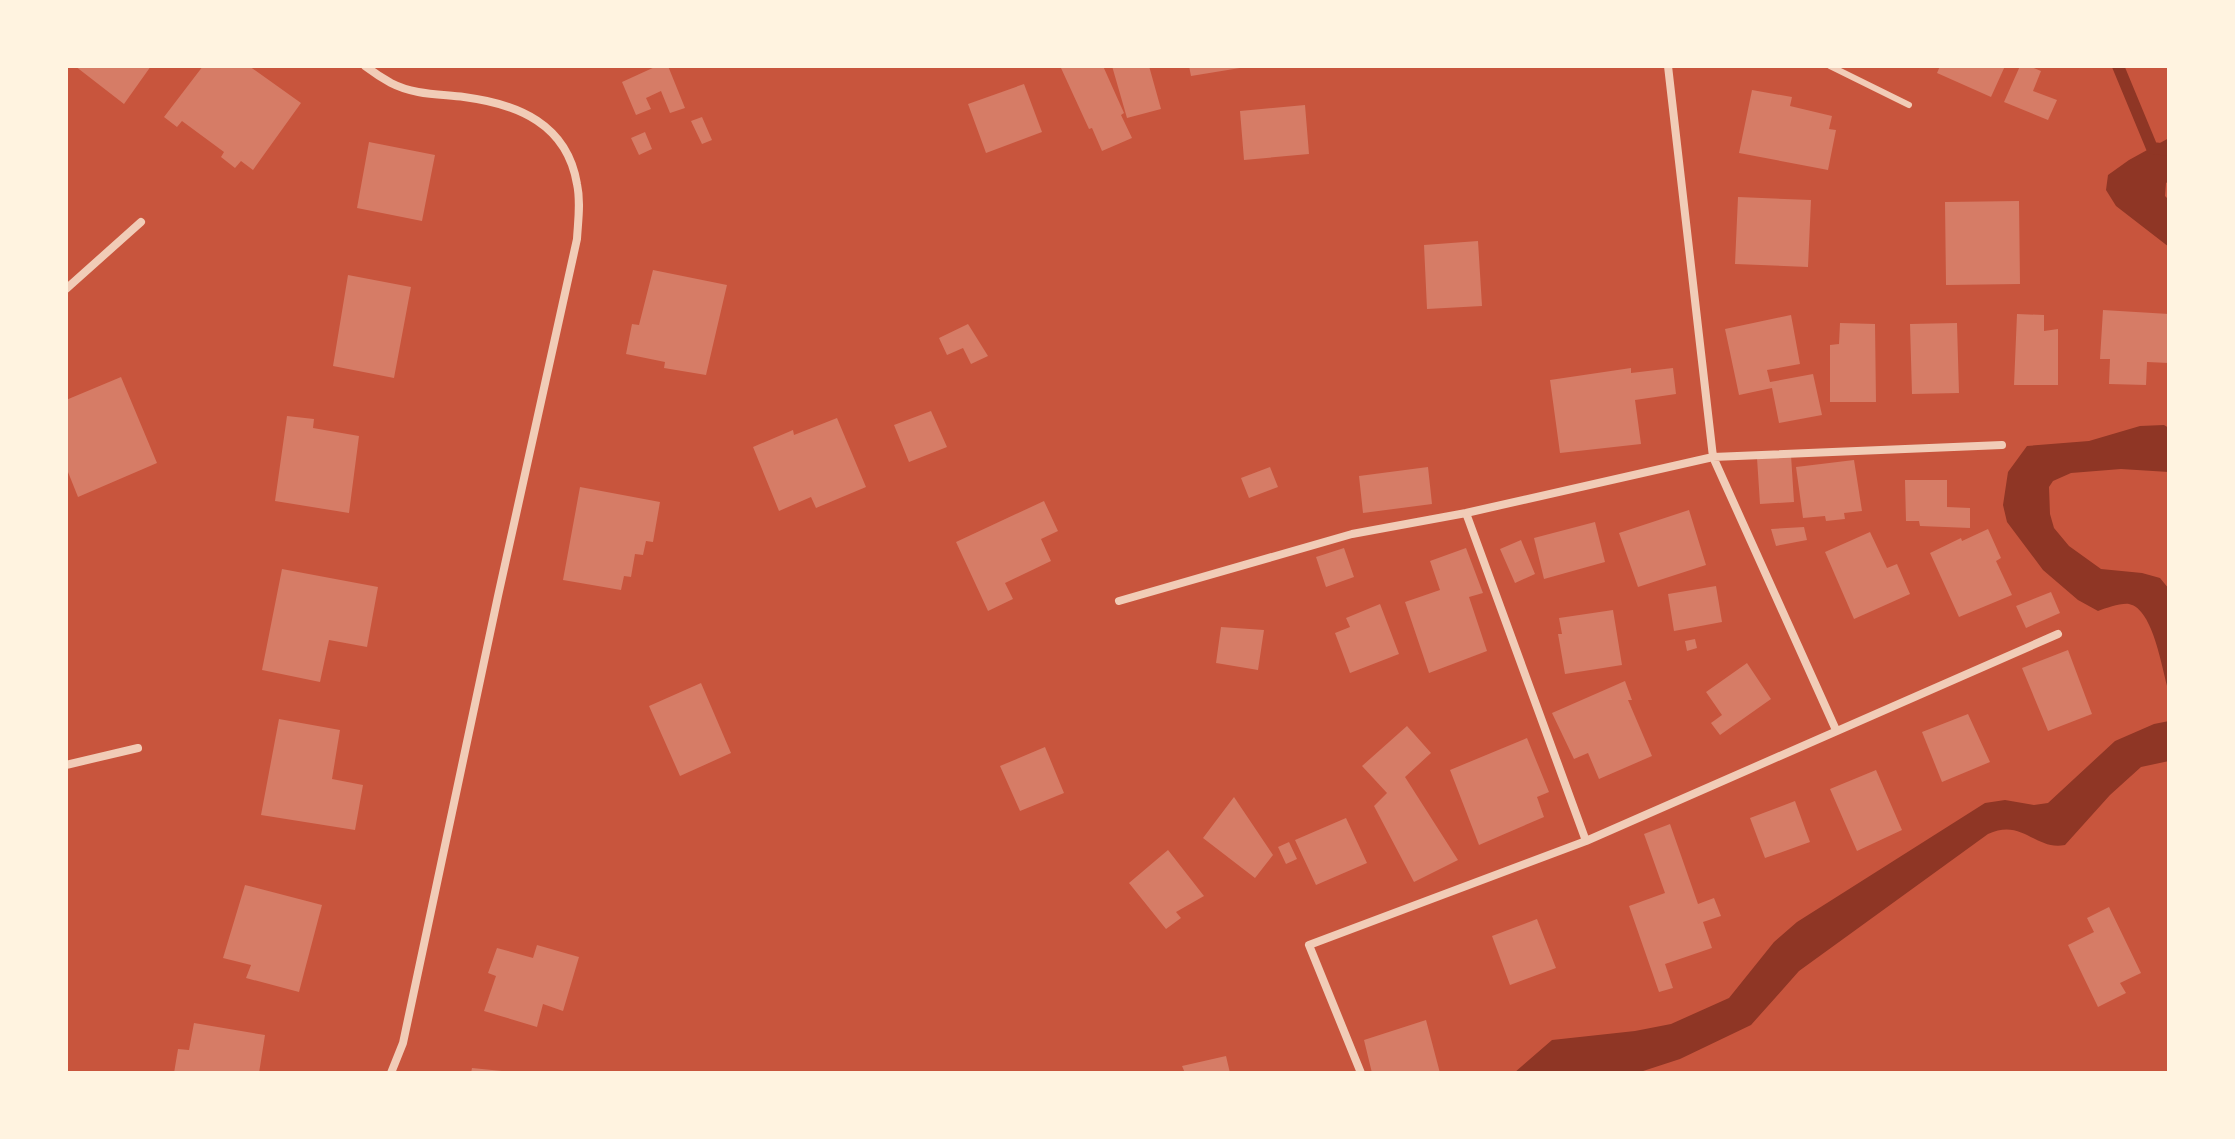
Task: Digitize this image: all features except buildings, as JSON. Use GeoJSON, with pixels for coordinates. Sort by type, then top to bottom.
{"type":"FeatureCollection","features":[{"type":"Feature","properties":{"kind":"street"},"geometry":{"type":"LineString","coordinates":[[365,66],[392,84],[429,95],[490,101],[521,111],[548,128],[562,144],[573,166],[578,197],[577,239],[403,1043],[391,1073]]}},
{"type":"Feature","properties":{"kind":"street"},"geometry":{"type":"LineString","coordinates":[[1668,66],[1713,457],[1836,730]]}},
{"type":"Feature","properties":{"kind":"street"},"geometry":{"type":"LineString","coordinates":[[66,289],[141,222]]}},
{"type":"Feature","properties":{"kind":"street"},"geometry":{"type":"LineString","coordinates":[[1119,601],[1352,534],[1466,513],[1713,457],[2002,445]]}},
{"type":"Feature","properties":{"kind":"street"},"geometry":{"type":"LineString","coordinates":[[1466,513],[1586,841]]}},
{"type":"Feature","properties":{"kind":"street"},"geometry":{"type":"LineString","coordinates":[[1361,1073],[1309,945],[1586,841],[2058,634]]}},
{"type":"Feature","properties":{"kind":"street"},"geometry":{"type":"LineString","coordinates":[[66,765],[138,748]]}},
{"type":"Feature","properties":{"kind":"lane"},"geometry":{"type":"LineString","coordinates":[[1830,66],[1909,105]]}},
{"type":"Feature","properties":{"kind":"shaded area"},"geometry":{"type":"Polygon","coordinates":[[[2169,138],[2169,181],[2165,196],[2169,200],[2169,247],[2116,206],[2106,190],[2108,175],[2169,138]]]}},
{"type":"Feature","properties":{"kind":"shaded area"},"geometry":{"type":"Polygon","coordinates":[[[2164,425],[2169,428],[2169,472],[2121,469],[2071,473],[2053,481],[2049,487],[2054,528],[2069,546],[2101,569],[2160,578],[2169,589],[2169,692],[2151,629],[2138,608],[2125,604],[2098,611],[2078,600],[2043,570],[2007,522],[2003,505],[2008,472],[2027,446],[2089,441],[2140,426],[2164,425]]]}},
{"type":"Feature","properties":{"kind":"shaded area"},"geometry":{"type":"Polygon","coordinates":[[[2169,721],[2169,761],[2141,767],[2110,795],[2065,845],[2045,844],[2011,830],[1988,834],[1799,971],[1751,1025],[1680,1059],[1637,1073],[1514,1073],[1552,1040],[1671,1024],[1729,998],[1774,942],[1797,922],[1985,803],[2005,800],[2034,805],[2048,803],[2115,741],[2169,721]]]}},
{"type":"Feature","properties":{"kind":"waterway"},"geometry":{"type":"LineString","coordinates":[[2118,66],[2152,148],[2169,150]]}}]}
